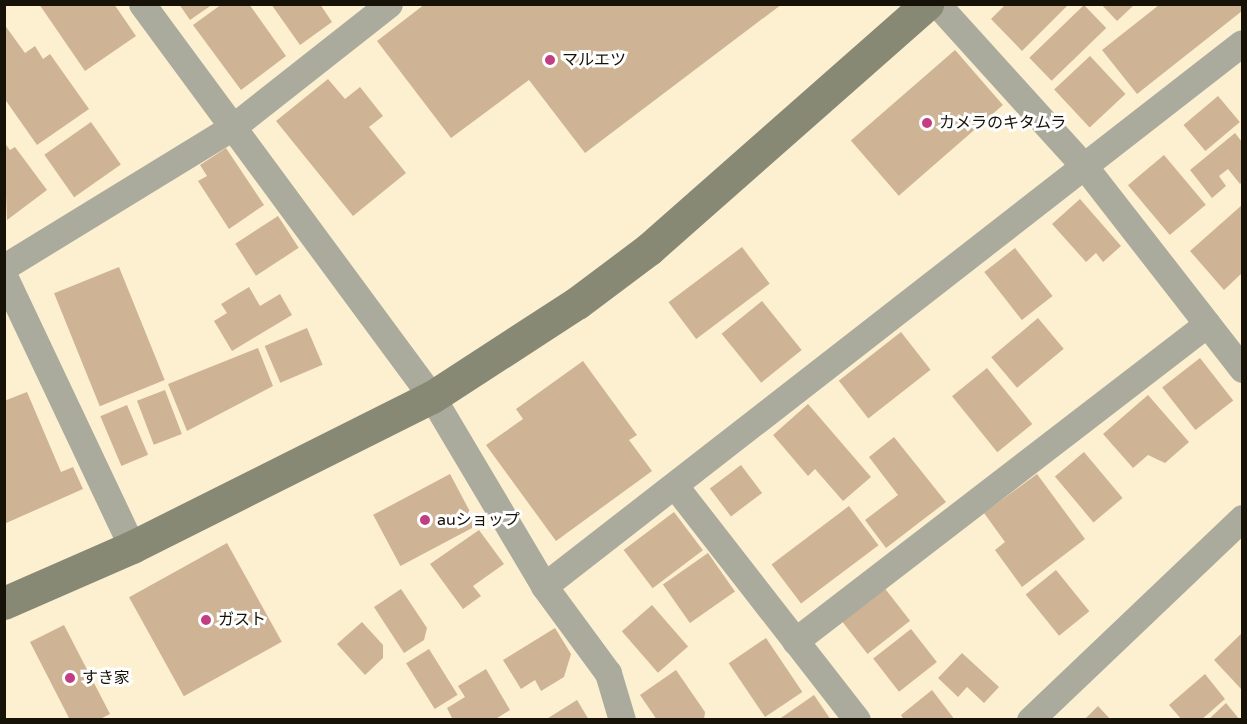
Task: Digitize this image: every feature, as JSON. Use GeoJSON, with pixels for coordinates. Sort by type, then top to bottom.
{"type":"FeatureCollection","features":[{"type":"Feature","properties":{"kind":"street"},"geometry":{"type":"LineString","coordinates":[[142,4],[432,397],[544,586],[608,673],[631,720]]}},
{"type":"Feature","properties":{"kind":"street"},"geometry":{"type":"LineString","coordinates":[[4,267],[234,126],[389,4]]}},
{"type":"Feature","properties":{"kind":"street"},"geometry":{"type":"LineString","coordinates":[[4,603],[132,547],[432,397],[577,303],[649,249],[927,4]]}},
{"type":"Feature","properties":{"kind":"street"},"geometry":{"type":"LineString","coordinates":[[937,4],[1085,167],[1242,369]]}},
{"type":"Feature","properties":{"kind":"street"},"geometry":{"type":"LineString","coordinates":[[544,586],[1242,43]]}},
{"type":"Feature","properties":{"kind":"street"},"geometry":{"type":"LineString","coordinates":[[4,276],[132,547]]}},
{"type":"Feature","properties":{"kind":"street"},"geometry":{"type":"LineString","coordinates":[[795,641],[1207,324]]}},
{"type":"Feature","properties":{"kind":"street"},"geometry":{"type":"LineString","coordinates":[[675,486],[856,720]]}},
{"type":"Feature","properties":{"kind":"street"},"geometry":{"type":"LineString","coordinates":[[1029,720],[1242,519]]}},
{"type":"Feature","properties":{"kind":"street"},"geometry":{"type":"LineString","coordinates":[[608,673],[622,720]]}},
{"type":"Feature","properties":{"kind":"building"},"geometry":{"type":"Polygon","coordinates":[[[39,4],[114,4],[136,36],[85,71],[39,4]]]}},
{"type":"Feature","properties":{"kind":"building"},"geometry":{"type":"Polygon","coordinates":[[[179,4],[213,4],[190,20],[179,4]]]}},
{"type":"Feature","properties":{"kind":"building"},"geometry":{"type":"Polygon","coordinates":[[[222,4],[249,4],[286,56],[241,90],[193,25],[222,4]]]}},
{"type":"Feature","properties":{"kind":"building"},"geometry":{"type":"Polygon","coordinates":[[[271,4],[320,4],[332,22],[300,45],[271,4]]]}},
{"type":"Feature","properties":{"kind":"building","name":"マルエツ"},"geometry":{"type":"Polygon","coordinates":[[[425,4],[782,4],[585,153],[529,80],[451,138],[377,41],[425,4]]]}},
{"type":"Feature","properties":{"kind":"building"},"geometry":{"type":"Polygon","coordinates":[[[1006,4],[1069,4],[1022,51],[991,19],[1006,4]]]}},
{"type":"Feature","properties":{"kind":"building"},"geometry":{"type":"Polygon","coordinates":[[[1101,4],[1135,4],[1117,21],[1101,4]]]}},
{"type":"Feature","properties":{"kind":"building"},"geometry":{"type":"Polygon","coordinates":[[[1084,5],[1106,28],[1052,81],[1029,58],[1084,5]]]}},
{"type":"Feature","properties":{"kind":"building"},"geometry":{"type":"Polygon","coordinates":[[[1159,5],[1242,5],[1242,11],[1137,94],[1102,50],[1159,5]]]}},
{"type":"Feature","properties":{"kind":"building"},"geometry":{"type":"Polygon","coordinates":[[[4,24],[25,53],[35,46],[43,59],[50,54],[89,109],[37,145],[4,98],[4,24]]]}},
{"type":"Feature","properties":{"kind":"building","name":"カメラのキタムラ"},"geometry":{"type":"Polygon","coordinates":[[[955,50],[1003,105],[899,196],[851,141],[955,50]]]}},
{"type":"Feature","properties":{"kind":"building"},"geometry":{"type":"Polygon","coordinates":[[[1090,56],[1125,94],[1090,127],[1054,89],[1090,56]]]}},
{"type":"Feature","properties":{"kind":"building"},"geometry":{"type":"Polygon","coordinates":[[[328,79],[345,99],[360,87],[383,116],[369,127],[406,173],[353,216],[276,121],[328,79]]]}},
{"type":"Feature","properties":{"kind":"building"},"geometry":{"type":"Polygon","coordinates":[[[1218,96],[1240,122],[1205,151],[1184,125],[1218,96]]]}},
{"type":"Feature","properties":{"kind":"building"},"geometry":{"type":"Polygon","coordinates":[[[91,122],[121,165],[74,197],[44,155],[91,122]]]}},
{"type":"Feature","properties":{"kind":"building"},"geometry":{"type":"Polygon","coordinates":[[[1235,133],[1242,142],[1242,182],[1240,184],[1228,169],[1219,176],[1226,186],[1212,198],[1190,170],[1235,133]]]}},
{"type":"Feature","properties":{"kind":"building"},"geometry":{"type":"Polygon","coordinates":[[[4,142],[10,150],[15,147],[47,190],[7,220],[4,142]]]}},
{"type":"Feature","properties":{"kind":"building"},"geometry":{"type":"Polygon","coordinates":[[[226,148],[264,205],[229,229],[198,181],[207,176],[200,165],[226,148]]]}},
{"type":"Feature","properties":{"kind":"building"},"geometry":{"type":"Polygon","coordinates":[[[1164,155],[1206,205],[1170,235],[1128,185],[1164,155]]]}},
{"type":"Feature","properties":{"kind":"building"},"geometry":{"type":"Polygon","coordinates":[[[1080,199],[1121,246],[1103,262],[1096,253],[1086,262],[1052,224],[1080,199]]]}},
{"type":"Feature","properties":{"kind":"building"},"geometry":{"type":"Polygon","coordinates":[[[1242,205],[1242,273],[1224,290],[1190,251],[1242,205]]]}},
{"type":"Feature","properties":{"kind":"building"},"geometry":{"type":"Polygon","coordinates":[[[278,216],[299,248],[256,276],[235,244],[278,216]]]}},
{"type":"Feature","properties":{"kind":"building"},"geometry":{"type":"Polygon","coordinates":[[[742,247],[770,284],[696,339],[669,302],[742,247]]]}},
{"type":"Feature","properties":{"kind":"building"},"geometry":{"type":"Polygon","coordinates":[[[1015,248],[1053,296],[1022,320],[984,272],[1015,248]]]}},
{"type":"Feature","properties":{"kind":"building"},"geometry":{"type":"Polygon","coordinates":[[[119,267],[165,380],[100,406],[54,293],[119,267]]]}},
{"type":"Feature","properties":{"kind":"building"},"geometry":{"type":"Polygon","coordinates":[[[249,287],[260,306],[280,294],[292,315],[232,351],[214,321],[227,313],[221,304],[249,287]]]}},
{"type":"Feature","properties":{"kind":"building"},"geometry":{"type":"Polygon","coordinates":[[[762,301],[802,350],[761,383],[722,334],[762,301]]]}},
{"type":"Feature","properties":{"kind":"building"},"geometry":{"type":"Polygon","coordinates":[[[1038,318],[1064,349],[1017,388],[991,357],[1038,318]]]}},
{"type":"Feature","properties":{"kind":"building"},"geometry":{"type":"Polygon","coordinates":[[[307,328],[323,365],[280,383],[265,346],[307,328]]]}},
{"type":"Feature","properties":{"kind":"building"},"geometry":{"type":"Polygon","coordinates":[[[901,332],[931,370],[868,418],[839,381],[901,332]]]}},
{"type":"Feature","properties":{"kind":"building"},"geometry":{"type":"Polygon","coordinates":[[[258,348],[273,386],[187,431],[168,384],[258,348]]]}},
{"type":"Feature","properties":{"kind":"building"},"geometry":{"type":"Polygon","coordinates":[[[1200,358],[1233,401],[1195,430],[1162,388],[1200,358]]]}},
{"type":"Feature","properties":{"kind":"building"},"geometry":{"type":"Polygon","coordinates":[[[583,361],[637,435],[629,440],[652,471],[556,541],[486,445],[523,419],[516,409],[583,361]]]}},
{"type":"Feature","properties":{"kind":"building"},"geometry":{"type":"Polygon","coordinates":[[[987,368],[1032,424],[997,452],[952,396],[987,368]]]}},
{"type":"Feature","properties":{"kind":"building"},"geometry":{"type":"Polygon","coordinates":[[[165,390],[182,434],[154,445],[137,401],[165,390]]]}},
{"type":"Feature","properties":{"kind":"building"},"geometry":{"type":"Polygon","coordinates":[[[27,392],[61,472],[73,467],[83,489],[4,524],[4,401],[27,392]]]}},
{"type":"Feature","properties":{"kind":"building"},"geometry":{"type":"Polygon","coordinates":[[[1148,395],[1189,442],[1165,463],[1148,455],[1133,468],[1103,434],[1148,395]]]}},
{"type":"Feature","properties":{"kind":"building"},"geometry":{"type":"Polygon","coordinates":[[[808,404],[871,477],[843,501],[815,469],[808,476],[773,435],[808,404]]]}},
{"type":"Feature","properties":{"kind":"building"},"geometry":{"type":"Polygon","coordinates":[[[127,405],[148,455],[121,466],[100,416],[127,405]]]}},
{"type":"Feature","properties":{"kind":"building"},"geometry":{"type":"Polygon","coordinates":[[[894,437],[946,502],[886,548],[865,520],[898,495],[869,457],[894,437]]]}},
{"type":"Feature","properties":{"kind":"building"},"geometry":{"type":"Polygon","coordinates":[[[1084,452],[1123,498],[1093,522],[1055,476],[1084,452]]]}},
{"type":"Feature","properties":{"kind":"building"},"geometry":{"type":"Polygon","coordinates":[[[741,465],[762,493],[731,516],[710,488],[741,465]]]}},
{"type":"Feature","properties":{"kind":"building","name":"auショップ"},"geometry":{"type":"Polygon","coordinates":[[[450,474],[477,525],[400,566],[373,515],[450,474]]]}},
{"type":"Feature","properties":{"kind":"building"},"geometry":{"type":"Polygon","coordinates":[[[1037,474],[1085,539],[1022,587],[995,550],[1005,542],[984,513],[1037,474]]]}},
{"type":"Feature","properties":{"kind":"building"},"geometry":{"type":"Polygon","coordinates":[[[849,506],[878,545],[801,604],[772,564],[849,506]]]}},
{"type":"Feature","properties":{"kind":"building"},"geometry":{"type":"Polygon","coordinates":[[[674,512],[703,550],[653,588],[624,550],[674,512]]]}},
{"type":"Feature","properties":{"kind":"building"},"geometry":{"type":"Polygon","coordinates":[[[479,530],[504,564],[473,586],[481,596],[463,609],[430,564],[479,530]]]}},
{"type":"Feature","properties":{"kind":"building","name":"ガスト"},"geometry":{"type":"Polygon","coordinates":[[[227,543],[282,642],[184,696],[129,597],[227,543]]]}},
{"type":"Feature","properties":{"kind":"building"},"geometry":{"type":"Polygon","coordinates":[[[708,553],[735,592],[690,623],[663,585],[708,553]]]}},
{"type":"Feature","properties":{"kind":"building"},"geometry":{"type":"Polygon","coordinates":[[[1056,570],[1089,611],[1059,636],[1026,595],[1056,570]]]}},
{"type":"Feature","properties":{"kind":"building"},"geometry":{"type":"Polygon","coordinates":[[[883,586],[910,621],[868,654],[840,619],[883,586]]]}},
{"type":"Feature","properties":{"kind":"building"},"geometry":{"type":"Polygon","coordinates":[[[401,589],[427,628],[424,640],[404,653],[374,607],[401,589]]]}},
{"type":"Feature","properties":{"kind":"building"},"geometry":{"type":"Polygon","coordinates":[[[652,605],[688,647],[658,673],[622,631],[652,605]]]}},
{"type":"Feature","properties":{"kind":"building"},"geometry":{"type":"Polygon","coordinates":[[[362,622],[383,645],[383,658],[365,675],[337,644],[362,622]]]}},
{"type":"Feature","properties":{"kind":"building","name":"すき家"},"geometry":{"type":"Polygon","coordinates":[[[64,625],[110,714],[98,720],[70,720],[30,642],[64,625]]]}},
{"type":"Feature","properties":{"kind":"building"},"geometry":{"type":"Polygon","coordinates":[[[555,628],[571,654],[564,677],[541,691],[535,680],[521,689],[503,660],[555,628]]]}},
{"type":"Feature","properties":{"kind":"building"},"geometry":{"type":"Polygon","coordinates":[[[911,629],[937,662],[899,692],[873,659],[911,629]]]}},
{"type":"Feature","properties":{"kind":"building"},"geometry":{"type":"Polygon","coordinates":[[[1242,633],[1242,690],[1214,660],[1242,633]]]}},
{"type":"Feature","properties":{"kind":"building"},"geometry":{"type":"Polygon","coordinates":[[[766,638],[802,692],[765,717],[729,663],[766,638]]]}},
{"type":"Feature","properties":{"kind":"building"},"geometry":{"type":"Polygon","coordinates":[[[429,649],[458,695],[435,709],[406,663],[429,649]]]}},
{"type":"Feature","properties":{"kind":"building"},"geometry":{"type":"Polygon","coordinates":[[[962,653],[999,687],[984,703],[967,687],[958,697],[938,678],[962,653]]]}},
{"type":"Feature","properties":{"kind":"building"},"geometry":{"type":"Polygon","coordinates":[[[486,669],[510,710],[494,720],[453,720],[447,708],[465,697],[458,686],[486,669]]]}},
{"type":"Feature","properties":{"kind":"building"},"geometry":{"type":"Polygon","coordinates":[[[676,670],[705,712],[704,720],[657,720],[640,695],[676,670]]]}},
{"type":"Feature","properties":{"kind":"building"},"geometry":{"type":"Polygon","coordinates":[[[1205,674],[1225,699],[1201,720],[1182,720],[1169,705],[1205,674]]]}},
{"type":"Feature","properties":{"kind":"building"},"geometry":{"type":"Polygon","coordinates":[[[932,690],[955,720],[904,720],[901,715],[932,690]]]}},
{"type":"Feature","properties":{"kind":"building"},"geometry":{"type":"Polygon","coordinates":[[[814,695],[831,720],[778,720],[814,695]]]}},
{"type":"Feature","properties":{"kind":"building"},"geometry":{"type":"Polygon","coordinates":[[[577,700],[589,720],[545,720],[577,700]]]}},
{"type":"Feature","properties":{"kind":"building"},"geometry":{"type":"Polygon","coordinates":[[[1226,703],[1240,720],[1208,720],[1226,703]]]}},
{"type":"Feature","properties":{"kind":"building"},"geometry":{"type":"Polygon","coordinates":[[[1098,706],[1111,720],[1084,720],[1098,706]]]}},
{"type":"Feature","properties":{"kind":"place","name":"マルエツ"},"geometry":{"type":"Point","coordinates":[550,60]}},
{"type":"Feature","properties":{"kind":"place","name":"カメラのキタムラ"},"geometry":{"type":"Point","coordinates":[927,123]}},
{"type":"Feature","properties":{"kind":"place","name":"auショップ"},"geometry":{"type":"Point","coordinates":[425,520]}},
{"type":"Feature","properties":{"kind":"place","name":"ガスト"},"geometry":{"type":"Point","coordinates":[206,620]}},
{"type":"Feature","properties":{"kind":"place","name":"すき家"},"geometry":{"type":"Point","coordinates":[70,678]}}]}
